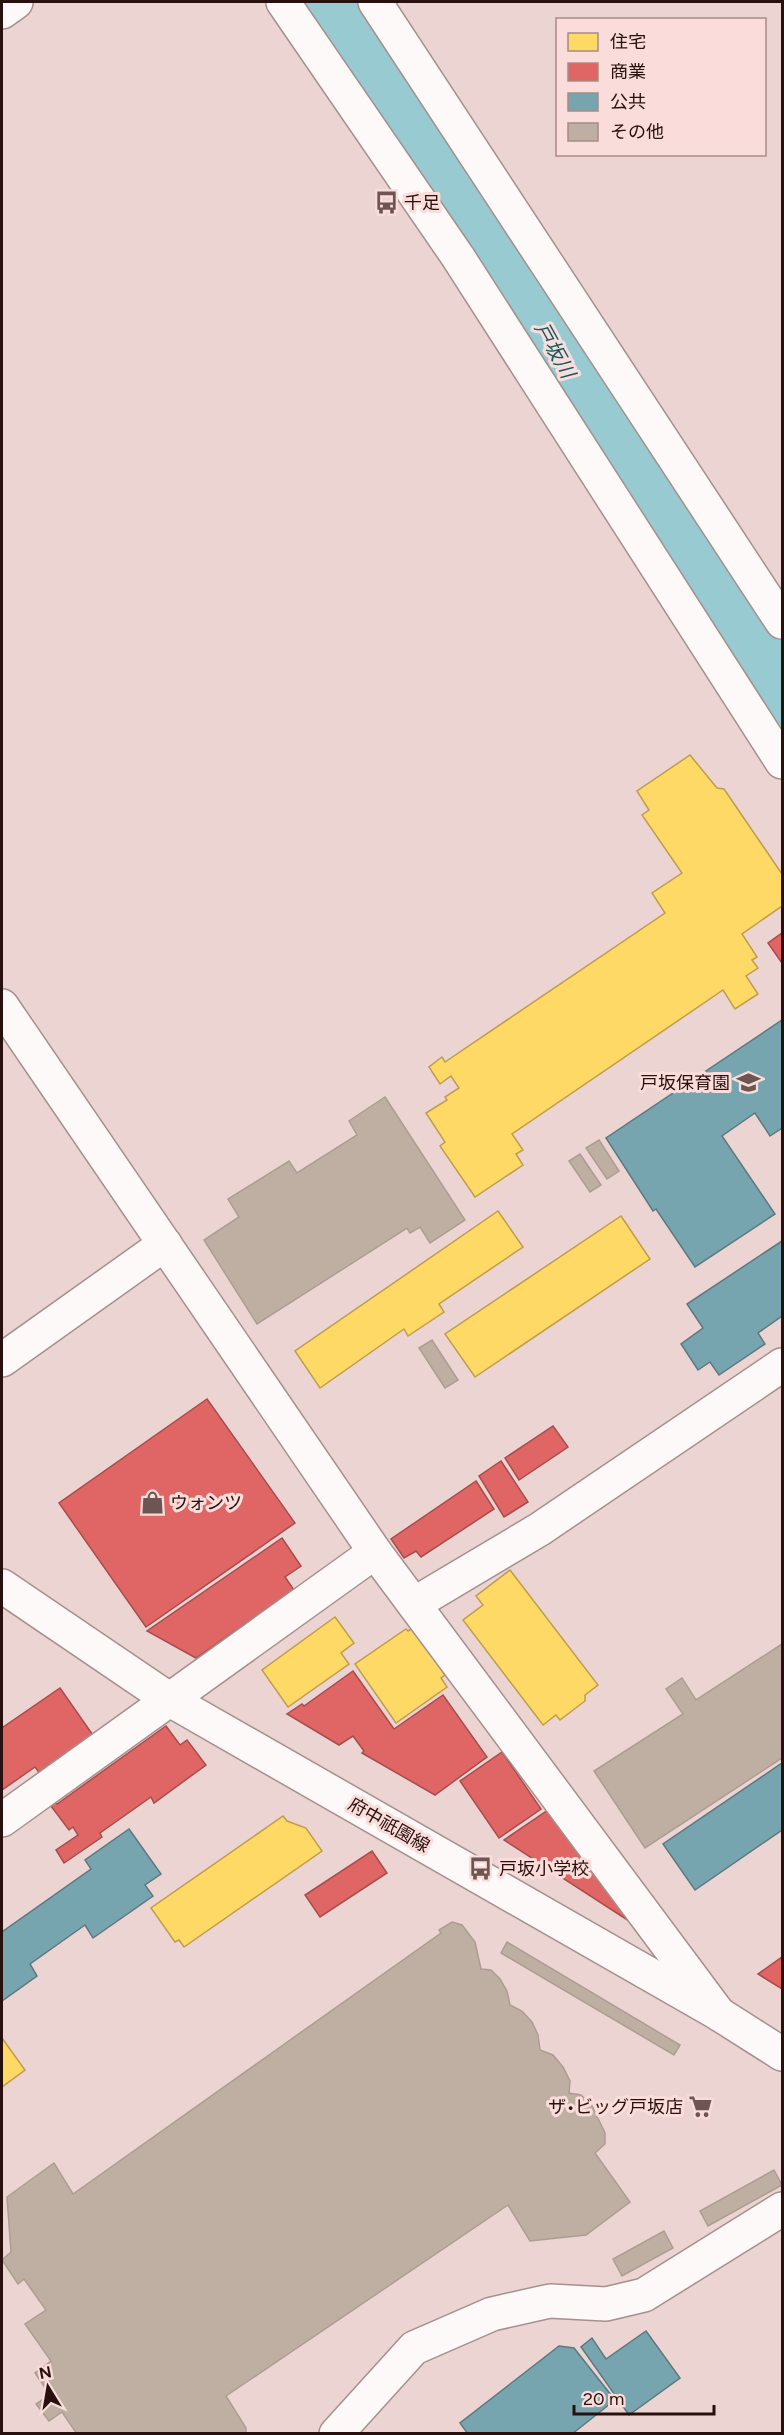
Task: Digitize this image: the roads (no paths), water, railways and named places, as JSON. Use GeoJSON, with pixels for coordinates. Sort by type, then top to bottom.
{"type":"FeatureCollection","features":[{"type":"Feature","properties":{"kind":"street"},"geometry":{"type":"LineString","coordinates":[[2,12],[16,2]]}},
{"type":"Feature","properties":{"kind":"street"},"geometry":{"type":"LineString","coordinates":[[283,2],[458,257],[783,762]]}},
{"type":"Feature","properties":{"kind":"street"},"geometry":{"type":"LineString","coordinates":[[375,2],[783,622]]}},
{"type":"Feature","properties":{"kind":"street"},"geometry":{"type":"LineString","coordinates":[[2,1006],[375,1552],[719,2014]]}},
{"type":"Feature","properties":{"kind":"street"},"geometry":{"type":"LineString","coordinates":[[2,1360],[165,1244]]}},
{"type":"Feature","properties":{"kind":"street"},"geometry":{"type":"LineString","coordinates":[[414,1604],[540,1529],[783,1365]]}},
{"type":"Feature","properties":{"kind":"street"},"geometry":{"type":"LineString","coordinates":[[2,1820],[375,1552]]}},
{"type":"Feature","properties":{"kind":"street","name":"府中祇園線"},"geometry":{"type":"LineString","coordinates":[[2,1587],[170,1700],[719,2014],[783,2054]]}},
{"type":"Feature","properties":{"kind":"street"},"geometry":{"type":"LineString","coordinates":[[336,2433],[414,2348],[503,2311],[550,2301],[606,2304],[644,2295],[783,2210]]}},
{"type":"Feature","properties":{"kind":"waterway","name":"戸坂川"},"geometry":{"type":"LineString","coordinates":[[325,2],[373,74],[470,198],[587,406],[731,630],[782,702]]}},
{"type":"Feature","properties":{"kind":"place","name":"千足"},"geometry":{"type":"Point","coordinates":[386,203]}},
{"type":"Feature","properties":{"kind":"place","name":"戸坂保育園"},"geometry":{"type":"Point","coordinates":[748,1083]}},
{"type":"Feature","properties":{"kind":"place","name":"ウォンツ"},"geometry":{"type":"Point","coordinates":[152,1503]}},
{"type":"Feature","properties":{"kind":"place","name":"戸坂小学校"},"geometry":{"type":"Point","coordinates":[481,1869]}},
{"type":"Feature","properties":{"kind":"place","name":"ザ•ビッグ戸坂店"},"geometry":{"type":"Point","coordinates":[701,2107]}}]}
